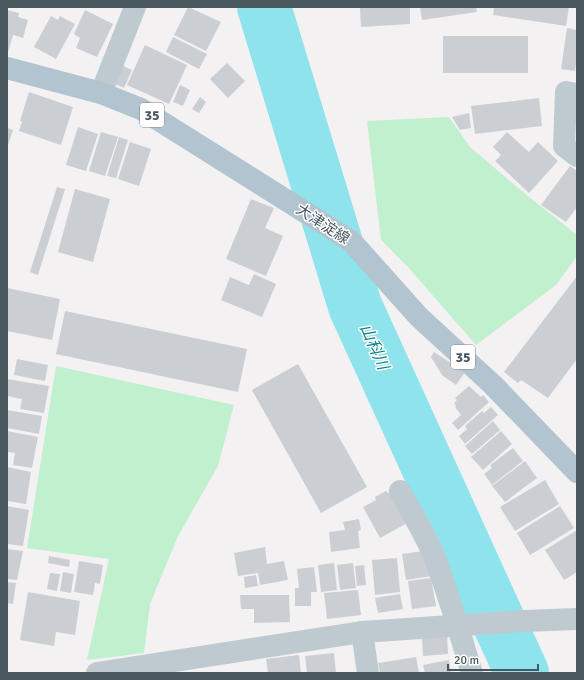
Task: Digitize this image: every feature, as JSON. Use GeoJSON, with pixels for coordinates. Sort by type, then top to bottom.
{"type":"FeatureCollection","features":[{"type":"Feature","properties":{"kind":"main road","name":"大津淀線"},"geometry":{"type":"LineString","coordinates":[[7,68],[101,93],[141,109],[351,241],[420,316],[493,385],[577,472]]}},
{"type":"Feature","properties":{"kind":"street"},"geometry":{"type":"LineString","coordinates":[[101,93],[135,7]]}},
{"type":"Feature","properties":{"kind":"street"},"geometry":{"type":"LineString","coordinates":[[577,94],[566,92],[564,146],[577,156]]}},
{"type":"Feature","properties":{"kind":"street"},"geometry":{"type":"LineString","coordinates":[[400,491],[433,555],[454,611],[462,626],[472,673]]}},
{"type":"Feature","properties":{"kind":"street"},"geometry":{"type":"LineString","coordinates":[[97,673],[165,668],[362,632],[524,621],[577,619]]}},
{"type":"Feature","properties":{"kind":"street"},"geometry":{"type":"LineString","coordinates":[[362,632],[368,673]]}},
{"type":"Feature","properties":{"kind":"green space"},"geometry":{"type":"Polygon","coordinates":[[[449,117],[470,147],[577,235],[577,256],[556,285],[476,345],[408,267],[381,240],[367,121],[449,117]]]}},
{"type":"Feature","properties":{"kind":"green space"},"geometry":{"type":"Polygon","coordinates":[[[56,366],[234,405],[218,466],[178,536],[150,604],[144,653],[87,660],[109,559],[27,548],[56,366]]]}},
{"type":"Feature","properties":{"kind":"building"},"geometry":{"type":"Polygon","coordinates":[[[188,7],[221,22],[206,51],[174,35],[188,7]]]}},
{"type":"Feature","properties":{"kind":"building"},"geometry":{"type":"Polygon","coordinates":[[[360,7],[410,7],[410,24],[361,27],[360,7]]]}},
{"type":"Feature","properties":{"kind":"building"},"geometry":{"type":"Polygon","coordinates":[[[420,7],[476,7],[477,12],[422,20],[420,7]]]}},
{"type":"Feature","properties":{"kind":"building"},"geometry":{"type":"Polygon","coordinates":[[[494,7],[569,7],[566,26],[493,15],[494,7]]]}},
{"type":"Feature","properties":{"kind":"building"},"geometry":{"type":"Polygon","coordinates":[[[7,10],[19,13],[18,17],[28,20],[23,38],[13,35],[7,56],[7,10]]]}},
{"type":"Feature","properties":{"kind":"building"},"geometry":{"type":"Polygon","coordinates":[[[85,10],[113,24],[97,57],[76,48],[80,38],[74,34],[85,10]]]}},
{"type":"Feature","properties":{"kind":"building"},"geometry":{"type":"Polygon","coordinates":[[[51,16],[58,20],[60,16],[75,24],[56,59],[34,47],[51,16]]]}},
{"type":"Feature","properties":{"kind":"building"},"geometry":{"type":"Polygon","coordinates":[[[567,28],[577,30],[577,57],[575,71],[561,69],[567,28]]]}},
{"type":"Feature","properties":{"kind":"building"},"geometry":{"type":"Polygon","coordinates":[[[443,36],[528,36],[528,73],[443,73],[443,36]]]}},
{"type":"Feature","properties":{"kind":"building"},"geometry":{"type":"Polygon","coordinates":[[[173,37],[207,54],[199,69],[166,52],[173,37]]]}},
{"type":"Feature","properties":{"kind":"building"},"geometry":{"type":"Polygon","coordinates":[[[145,45],[187,65],[169,104],[127,85],[145,45]]]}},
{"type":"Feature","properties":{"kind":"building"},"geometry":{"type":"Polygon","coordinates":[[[227,63],[245,81],[228,98],[210,79],[227,63]]]}},
{"type":"Feature","properties":{"kind":"building"},"geometry":{"type":"Polygon","coordinates":[[[121,65],[132,70],[124,88],[113,83],[121,65]]]}},
{"type":"Feature","properties":{"kind":"building"},"geometry":{"type":"Polygon","coordinates":[[[180,85],[190,90],[183,106],[173,102],[180,85]]]}},
{"type":"Feature","properties":{"kind":"building"},"geometry":{"type":"Polygon","coordinates":[[[29,92],[73,107],[61,145],[19,131],[22,122],[20,121],[29,92]]]}},
{"type":"Feature","properties":{"kind":"building"},"geometry":{"type":"Polygon","coordinates":[[[200,97],[206,102],[199,113],[192,109],[200,97]]]}},
{"type":"Feature","properties":{"kind":"building"},"geometry":{"type":"Polygon","coordinates":[[[539,98],[542,126],[475,134],[471,106],[539,98]]]}},
{"type":"Feature","properties":{"kind":"building"},"geometry":{"type":"Polygon","coordinates":[[[469,113],[471,128],[460,130],[452,117],[469,113]]]}},
{"type":"Feature","properties":{"kind":"building"},"geometry":{"type":"Polygon","coordinates":[[[78,127],[98,134],[86,171],[66,165],[78,127]]]}},
{"type":"Feature","properties":{"kind":"building"},"geometry":{"type":"Polygon","coordinates":[[[7,128],[13,130],[7,148],[7,128]]]}},
{"type":"Feature","properties":{"kind":"building"},"geometry":{"type":"Polygon","coordinates":[[[101,132],[118,137],[105,176],[89,171],[101,132]]]}},
{"type":"Feature","properties":{"kind":"building"},"geometry":{"type":"Polygon","coordinates":[[[507,132],[529,152],[538,142],[558,161],[529,193],[495,161],[501,155],[493,147],[507,132]]]}},
{"type":"Feature","properties":{"kind":"building"},"geometry":{"type":"Polygon","coordinates":[[[119,137],[128,140],[116,178],[107,176],[119,137]]]}},
{"type":"Feature","properties":{"kind":"building"},"geometry":{"type":"Polygon","coordinates":[[[130,142],[151,149],[139,186],[118,179],[130,142]]]}},
{"type":"Feature","properties":{"kind":"building"},"geometry":{"type":"Polygon","coordinates":[[[570,166],[577,171],[577,207],[566,222],[541,205],[570,166]]]}},
{"type":"Feature","properties":{"kind":"building"},"geometry":{"type":"Polygon","coordinates":[[[57,187],[65,189],[38,275],[30,272],[57,187]]]}},
{"type":"Feature","properties":{"kind":"building"},"geometry":{"type":"Polygon","coordinates":[[[75,189],[110,199],[93,262],[58,252],[75,189]]]}},
{"type":"Feature","properties":{"kind":"building"},"geometry":{"type":"Polygon","coordinates":[[[251,199],[274,208],[265,228],[283,236],[266,276],[226,259],[251,199]]]}},
{"type":"Feature","properties":{"kind":"building"},"geometry":{"type":"Polygon","coordinates":[[[254,274],[276,284],[262,317],[221,300],[230,277],[249,285],[254,274]]]}},
{"type":"Feature","properties":{"kind":"building"},"geometry":{"type":"Polygon","coordinates":[[[577,276],[577,359],[548,398],[521,380],[518,383],[504,372],[577,276]]]}},
{"type":"Feature","properties":{"kind":"building"},"geometry":{"type":"Polygon","coordinates":[[[7,288],[60,299],[52,340],[7,331],[7,288]]]}},
{"type":"Feature","properties":{"kind":"building"},"geometry":{"type":"Polygon","coordinates":[[[65,311],[247,349],[238,392],[56,354],[65,311]]]}},
{"type":"Feature","properties":{"kind":"building"},"geometry":{"type":"Polygon","coordinates":[[[434,352],[465,372],[456,385],[442,375],[431,357],[434,352]]]}},
{"type":"Feature","properties":{"kind":"building"},"geometry":{"type":"Polygon","coordinates":[[[17,359],[48,365],[45,381],[14,375],[17,359]]]}},
{"type":"Feature","properties":{"kind":"building"},"geometry":{"type":"Polygon","coordinates":[[[298,364],[367,487],[321,513],[252,390],[298,364]]]}},
{"type":"Feature","properties":{"kind":"building"},"geometry":{"type":"Polygon","coordinates":[[[7,379],[49,386],[44,413],[20,409],[22,399],[7,396],[7,379]]]}},
{"type":"Feature","properties":{"kind":"building"},"geometry":{"type":"Polygon","coordinates":[[[469,386],[481,397],[483,395],[489,402],[458,430],[452,423],[461,415],[455,407],[456,406],[454,403],[457,400],[455,398],[469,386]]]}},
{"type":"Feature","properties":{"kind":"building"},"geometry":{"type":"Polygon","coordinates":[[[491,407],[498,415],[465,444],[459,436],[467,429],[465,426],[482,411],[484,413],[491,407]]]}},
{"type":"Feature","properties":{"kind":"building"},"geometry":{"type":"Polygon","coordinates":[[[7,410],[42,416],[39,434],[7,428],[7,410]]]}},
{"type":"Feature","properties":{"kind":"building"},"geometry":{"type":"Polygon","coordinates":[[[493,421],[500,430],[472,454],[465,446],[493,421]]]}},
{"type":"Feature","properties":{"kind":"building"},"geometry":{"type":"Polygon","coordinates":[[[7,431],[38,437],[32,468],[13,465],[15,453],[7,452],[7,431]]]}},
{"type":"Feature","properties":{"kind":"building"},"geometry":{"type":"Polygon","coordinates":[[[501,431],[512,444],[483,470],[471,457],[501,431]]]}},
{"type":"Feature","properties":{"kind":"building"},"geometry":{"type":"Polygon","coordinates":[[[513,448],[523,461],[492,485],[484,474],[492,468],[490,465],[513,448]]]}},
{"type":"Feature","properties":{"kind":"building"},"geometry":{"type":"Polygon","coordinates":[[[525,461],[537,478],[505,502],[492,486],[525,461]]]}},
{"type":"Feature","properties":{"kind":"building"},"geometry":{"type":"Polygon","coordinates":[[[7,467],[31,472],[26,504],[7,501],[7,467]]]}},
{"type":"Feature","properties":{"kind":"building"},"geometry":{"type":"Polygon","coordinates":[[[545,480],[559,504],[515,531],[500,507],[545,480]]]}},
{"type":"Feature","properties":{"kind":"building"},"geometry":{"type":"Polygon","coordinates":[[[386,491],[388,493],[393,491],[409,522],[380,538],[363,507],[376,500],[375,497],[386,491]]]}},
{"type":"Feature","properties":{"kind":"building"},"geometry":{"type":"Polygon","coordinates":[[[7,506],[29,510],[23,546],[7,544],[7,506]]]}},
{"type":"Feature","properties":{"kind":"building"},"geometry":{"type":"Polygon","coordinates":[[[560,506],[574,528],[530,555],[517,533],[560,506]]]}},
{"type":"Feature","properties":{"kind":"building"},"geometry":{"type":"Polygon","coordinates":[[[359,519],[361,530],[358,531],[360,548],[331,552],[329,532],[345,530],[343,522],[359,519]]]}},
{"type":"Feature","properties":{"kind":"building"},"geometry":{"type":"Polygon","coordinates":[[[577,530],[577,572],[564,580],[545,550],[577,530]]]}},
{"type":"Feature","properties":{"kind":"building"},"geometry":{"type":"Polygon","coordinates":[[[265,547],[267,564],[284,561],[288,580],[260,585],[258,573],[238,576],[234,553],[265,547]]]}},
{"type":"Feature","properties":{"kind":"building"},"geometry":{"type":"Polygon","coordinates":[[[8,549],[23,551],[17,580],[7,579],[8,549]]]}},
{"type":"Feature","properties":{"kind":"building"},"geometry":{"type":"Polygon","coordinates":[[[424,551],[432,576],[406,580],[402,554],[424,551]]]}},
{"type":"Feature","properties":{"kind":"building"},"geometry":{"type":"Polygon","coordinates":[[[49,556],[70,560],[69,567],[48,563],[49,556]]]}},
{"type":"Feature","properties":{"kind":"building"},"geometry":{"type":"Polygon","coordinates":[[[397,558],[400,592],[375,595],[372,560],[397,558]]]}},
{"type":"Feature","properties":{"kind":"building"},"geometry":{"type":"Polygon","coordinates":[[[79,561],[103,565],[100,584],[95,583],[93,595],[74,592],[79,561]]]}},
{"type":"Feature","properties":{"kind":"building"},"geometry":{"type":"Polygon","coordinates":[[[334,563],[337,590],[321,592],[318,565],[334,563]]]}},
{"type":"Feature","properties":{"kind":"building"},"geometry":{"type":"Polygon","coordinates":[[[353,563],[356,588],[340,590],[337,565],[353,563]]]}},
{"type":"Feature","properties":{"kind":"building"},"geometry":{"type":"Polygon","coordinates":[[[364,565],[366,585],[357,586],[355,566],[364,565]]]}},
{"type":"Feature","properties":{"kind":"building"},"geometry":{"type":"Polygon","coordinates":[[[314,567],[317,592],[311,592],[311,606],[295,606],[295,588],[299,588],[297,569],[314,567]]]}},
{"type":"Feature","properties":{"kind":"building"},"geometry":{"type":"Polygon","coordinates":[[[63,572],[74,574],[71,593],[60,591],[63,572]]]}},
{"type":"Feature","properties":{"kind":"building"},"geometry":{"type":"Polygon","coordinates":[[[50,573],[60,574],[57,591],[47,589],[50,573]]]}},
{"type":"Feature","properties":{"kind":"building"},"geometry":{"type":"Polygon","coordinates":[[[256,575],[258,586],[245,588],[244,577],[256,575]]]}},
{"type":"Feature","properties":{"kind":"building"},"geometry":{"type":"Polygon","coordinates":[[[431,578],[436,606],[412,609],[408,581],[431,578]]]}},
{"type":"Feature","properties":{"kind":"building"},"geometry":{"type":"Polygon","coordinates":[[[7,582],[16,583],[13,604],[7,603],[7,582]]]}},
{"type":"Feature","properties":{"kind":"building"},"geometry":{"type":"Polygon","coordinates":[[[358,590],[361,615],[327,619],[324,593],[358,590]]]}},
{"type":"Feature","properties":{"kind":"building"},"geometry":{"type":"Polygon","coordinates":[[[28,592],[80,601],[75,635],[56,632],[54,646],[20,640],[28,592]]]}},
{"type":"Feature","properties":{"kind":"building"},"geometry":{"type":"Polygon","coordinates":[[[400,594],[403,609],[378,613],[375,598],[400,594]]]}},
{"type":"Feature","properties":{"kind":"building"},"geometry":{"type":"Polygon","coordinates":[[[240,595],[289,595],[290,622],[254,623],[254,609],[241,609],[240,595]]]}},
{"type":"Feature","properties":{"kind":"building"},"geometry":{"type":"Polygon","coordinates":[[[447,634],[448,654],[423,656],[422,636],[447,634]]]}},
{"type":"Feature","properties":{"kind":"building"},"geometry":{"type":"Polygon","coordinates":[[[334,653],[336,673],[307,673],[305,656],[334,653]]]}},
{"type":"Feature","properties":{"kind":"building"},"geometry":{"type":"Polygon","coordinates":[[[299,655],[301,673],[268,673],[266,659],[299,655]]]}},
{"type":"Feature","properties":{"kind":"building"},"geometry":{"type":"Polygon","coordinates":[[[416,657],[419,673],[380,673],[378,663],[416,657]]]}},
{"type":"Feature","properties":{"kind":"building"},"geometry":{"type":"Polygon","coordinates":[[[449,660],[451,673],[425,673],[423,665],[449,660]]]}},
{"type":"Feature","properties":{"kind":"waterway","name":"山科川"},"geometry":{"type":"LineString","coordinates":[[264,7],[355,306],[522,673]]}}]}
